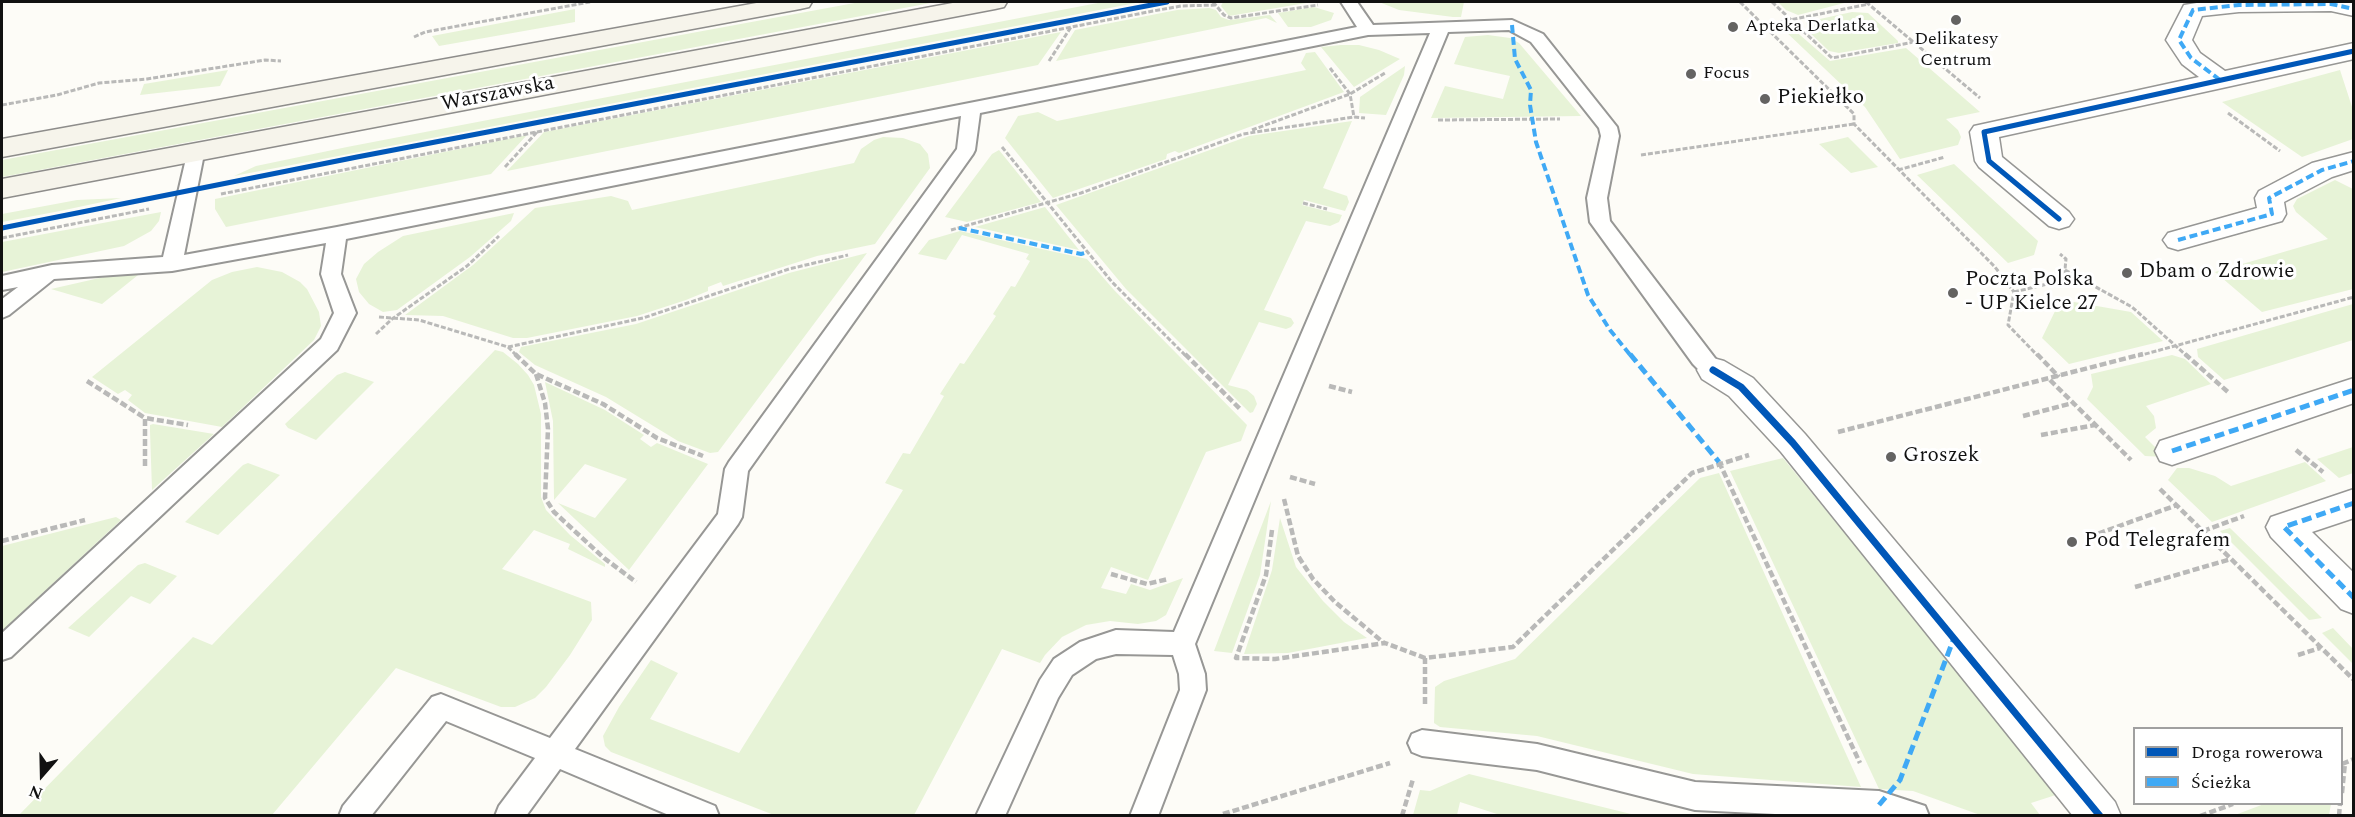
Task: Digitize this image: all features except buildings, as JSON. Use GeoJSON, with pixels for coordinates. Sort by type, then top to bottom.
{"type":"FeatureCollection","features":[{"type":"Feature","properties":{"kind":"main road","name":"Warszawska"},"geometry":{"type":"LineString","coordinates":[[2,148],[800,2]]}},
{"type":"Feature","properties":{"kind":"main road","name":"Warszawska"},"geometry":{"type":"LineString","coordinates":[[2,189],[995,2]]}},
{"type":"Feature","properties":{"kind":"street"},"geometry":{"type":"LineString","coordinates":[[2220,80],[2191,58],[2179,40],[2193,10],[2239,5],[2331,4],[2354,9]]}},
{"type":"Feature","properties":{"kind":"street"},"geometry":{"type":"LineString","coordinates":[[2059,219],[1989,161],[1984,132],[2354,51]]}},
{"type":"Feature","properties":{"kind":"street"},"geometry":{"type":"LineString","coordinates":[[2178,240],[2272,214],[2269,198],[2322,170],[2354,161]]}},
{"type":"Feature","properties":{"kind":"street"},"geometry":{"type":"LineString","coordinates":[[1713,370],[1741,387],[1793,443],[2100,816]]}},
{"type":"Feature","properties":{"kind":"street"},"geometry":{"type":"LineString","coordinates":[[2172,451],[2354,390]]}},
{"type":"Feature","properties":{"kind":"street"},"geometry":{"type":"LineString","coordinates":[[2354,503],[2284,527],[2354,598]]}},
{"type":"Feature","properties":{"kind":"lane"},"geometry":{"type":"LineString","coordinates":[[1349,2],[1368,30]]}},
{"type":"Feature","properties":{"kind":"lane"},"geometry":{"type":"LineString","coordinates":[[2,283],[52,272],[172,264],[337,234],[1368,30],[1438,36],[1512,25],[1537,38],[1604,118],[1610,136],[1597,198],[1600,222],[1701,358],[1713,370]]}},
{"type":"Feature","properties":{"kind":"lane"},"geometry":{"type":"LineString","coordinates":[[1144,816],[1193,690],[1192,674],[1182,644],[1438,36]]}},
{"type":"Feature","properties":{"kind":"lane"},"geometry":{"type":"LineString","coordinates":[[509,816],[730,517],[737,469],[966,150],[971,110]]}},
{"type":"Feature","properties":{"kind":"lane"},"geometry":{"type":"LineString","coordinates":[[172,264],[195,153]]}},
{"type":"Feature","properties":{"kind":"lane"},"geometry":{"type":"LineString","coordinates":[[2,649],[329,344],[345,313],[331,274],[337,234]]}},
{"type":"Feature","properties":{"kind":"lane"},"geometry":{"type":"LineString","coordinates":[[2,310],[52,272]]}},
{"type":"Feature","properties":{"kind":"lane"},"geometry":{"type":"LineString","coordinates":[[990,816],[1049,689],[1063,667],[1089,650],[1116,642],[1182,644]]}},
{"type":"Feature","properties":{"kind":"lane"},"geometry":{"type":"LineString","coordinates":[[353,816],[441,706],[705,816]]}},
{"type":"Feature","properties":{"kind":"lane"},"geometry":{"type":"LineString","coordinates":[[1422,743],[1537,757],[1695,796],[1879,805],[1914,816]]}},
{"type":"Feature","properties":{"kind":"path"},"geometry":{"type":"LineString","coordinates":[[412,37],[425,32],[590,2]]}},
{"type":"Feature","properties":{"kind":"path"},"geometry":{"type":"LineString","coordinates":[[1061,21],[1167,2]]}},
{"type":"Feature","properties":{"kind":"path"},"geometry":{"type":"LineString","coordinates":[[2,238],[539,130],[1072,27],[1172,8],[1216,5],[1213,2]]}},
{"type":"Feature","properties":{"kind":"path"},"geometry":{"type":"LineString","coordinates":[[1740,2],[1854,114],[1854,124],[1995,267],[2014,292],[2008,325],[2059,377]]}},
{"type":"Feature","properties":{"kind":"path"},"geometry":{"type":"LineString","coordinates":[[1772,2],[1832,58],[1914,42]]}},
{"type":"Feature","properties":{"kind":"path"},"geometry":{"type":"LineString","coordinates":[[1764,26],[1867,3],[1987,104]]}},
{"type":"Feature","properties":{"kind":"path"},"geometry":{"type":"LineString","coordinates":[[1048,63],[1072,27]]}},
{"type":"Feature","properties":{"kind":"path"},"geometry":{"type":"LineString","coordinates":[[508,347],[643,318],[789,268],[898,244],[1048,204],[1350,94],[1438,36]]}},
{"type":"Feature","properties":{"kind":"path"},"geometry":{"type":"LineString","coordinates":[[1311,41],[1350,94],[1354,117]]}},
{"type":"Feature","properties":{"kind":"path"},"geometry":{"type":"LineString","coordinates":[[2,105],[57,95],[99,83],[147,79],[265,60],[286,63]]}},
{"type":"Feature","properties":{"kind":"path"},"geometry":{"type":"LineString","coordinates":[[971,110],[1112,282],[1269,438]]}},
{"type":"Feature","properties":{"kind":"path"},"geometry":{"type":"LineString","coordinates":[[2227,112],[2284,155]]}},
{"type":"Feature","properties":{"kind":"path"},"geometry":{"type":"LineString","coordinates":[[1243,134],[1354,117],[1401,121],[1604,118]]}},
{"type":"Feature","properties":{"kind":"path"},"geometry":{"type":"LineString","coordinates":[[1606,160],[1854,124]]}},
{"type":"Feature","properties":{"kind":"path"},"geometry":{"type":"LineString","coordinates":[[500,172],[539,130]]}},
{"type":"Feature","properties":{"kind":"path"},"geometry":{"type":"LineString","coordinates":[[1898,170],[1945,157]]}},
{"type":"Feature","properties":{"kind":"path"},"geometry":{"type":"LineString","coordinates":[[2014,292],[2064,280],[2066,259],[2031,225],[2059,219]]}},
{"type":"Feature","properties":{"kind":"path"},"geometry":{"type":"LineString","coordinates":[[2065,270],[2122,299],[2328,477]]}},
{"type":"Feature","properties":{"kind":"path"},"geometry":{"type":"LineString","coordinates":[[1793,443],[2050,380],[2354,297]]}},
{"type":"Feature","properties":{"kind":"path"},"geometry":{"type":"LineString","coordinates":[[345,313],[419,320],[508,347],[536,374],[603,404],[657,438],[737,469]]}},
{"type":"Feature","properties":{"kind":"path"},"geometry":{"type":"LineString","coordinates":[[536,374],[545,403],[548,429],[545,498],[554,512],[604,558],[665,604]]}},
{"type":"Feature","properties":{"kind":"path"},"geometry":{"type":"LineString","coordinates":[[2050,380],[2135,464]]}},
{"type":"Feature","properties":{"kind":"path"},"geometry":{"type":"LineString","coordinates":[[87,381],[145,418],[190,426]]}},
{"type":"Feature","properties":{"kind":"path"},"geometry":{"type":"LineString","coordinates":[[1320,384],[1352,392]]}},
{"type":"Feature","properties":{"kind":"path"},"geometry":{"type":"LineString","coordinates":[[2023,416],[2074,403]]}},
{"type":"Feature","properties":{"kind":"path"},"geometry":{"type":"LineString","coordinates":[[145,418],[145,471]]}},
{"type":"Feature","properties":{"kind":"path"},"geometry":{"type":"LineString","coordinates":[[2041,435],[2096,425]]}},
{"type":"Feature","properties":{"kind":"path"},"geometry":{"type":"LineString","coordinates":[[1283,494],[1298,556],[1313,579],[1335,602],[1385,643],[1425,658],[1513,647],[1692,473],[1719,462],[1879,805]]}},
{"type":"Feature","properties":{"kind":"path"},"geometry":{"type":"LineString","coordinates":[[1285,476],[1315,484]]}},
{"type":"Feature","properties":{"kind":"path"},"geometry":{"type":"LineString","coordinates":[[2160,488],[2354,680]]}},
{"type":"Feature","properties":{"kind":"path"},"geometry":{"type":"LineString","coordinates":[[2089,537],[2177,505]]}},
{"type":"Feature","properties":{"kind":"path"},"geometry":{"type":"LineString","coordinates":[[2203,531],[2247,515]]}},
{"type":"Feature","properties":{"kind":"path"},"geometry":{"type":"LineString","coordinates":[[2,542],[89,519]]}},
{"type":"Feature","properties":{"kind":"path"},"geometry":{"type":"LineString","coordinates":[[2135,587],[2231,559]]}},
{"type":"Feature","properties":{"kind":"path"},"geometry":{"type":"LineString","coordinates":[[1111,574],[1147,584],[1215,565]]}},
{"type":"Feature","properties":{"kind":"path"},"geometry":{"type":"LineString","coordinates":[[1236,658],[1275,659],[1385,643]]}},
{"type":"Feature","properties":{"kind":"path"},"geometry":{"type":"LineString","coordinates":[[2298,654],[2321,648]]}},
{"type":"Feature","properties":{"kind":"path"},"geometry":{"type":"LineString","coordinates":[[1425,658],[1425,687]]}},
{"type":"Feature","properties":{"kind":"path"},"geometry":{"type":"LineString","coordinates":[[2343,763],[2354,759]]}},
{"type":"Feature","properties":{"kind":"path"},"geometry":{"type":"LineString","coordinates":[[1223,814],[1391,763]]}},
{"type":"Feature","properties":{"kind":"path"},"geometry":{"type":"LineString","coordinates":[[1402,816],[1414,773]]}},
{"type":"Feature","properties":{"kind":"path"},"geometry":{"type":"LineString","coordinates":[[2200,816],[2230,805]]}},
{"type":"Feature","properties":{"kind":"green space"},"geometry":{"type":"Polygon","coordinates":[[[860,2],[936,2],[2,177],[2,160],[860,2]]]}},
{"type":"Feature","properties":{"kind":"green space"},"geometry":{"type":"Polygon","coordinates":[[[1103,2],[1141,2],[234,176],[256,166],[347,147],[1103,2]]]}},
{"type":"Feature","properties":{"kind":"green space"},"geometry":{"type":"Polygon","coordinates":[[[1223,2],[1312,2],[1229,16],[1221,6],[1223,2]]]}},
{"type":"Feature","properties":{"kind":"green space"},"geometry":{"type":"Polygon","coordinates":[[[1379,2],[1464,2],[1461,17],[1453,17],[1399,10],[1379,2]]]}},
{"type":"Feature","properties":{"kind":"green space"},"geometry":{"type":"Polygon","coordinates":[[[1848,2],[1798,15],[1786,10],[1779,3],[1848,2]]]}},
{"type":"Feature","properties":{"kind":"green space"},"geometry":{"type":"Polygon","coordinates":[[[1314,7],[1334,13],[1331,20],[1311,27],[1288,27],[1278,13],[1314,7]]]}},
{"type":"Feature","properties":{"kind":"green space"},"geometry":{"type":"Polygon","coordinates":[[[1209,8],[1216,10],[1221,17],[1229,20],[1270,15],[1277,23],[1266,18],[1056,61],[1075,30],[1177,10],[1209,8]]]}},
{"type":"Feature","properties":{"kind":"green space"},"geometry":{"type":"Polygon","coordinates":[[[575,9],[575,22],[439,46],[432,36],[575,9]]]}},
{"type":"Feature","properties":{"kind":"green space"},"geometry":{"type":"Polygon","coordinates":[[[1852,12],[1868,13],[1898,43],[1839,53],[1829,51],[1807,30],[1806,22],[1852,12]]]}},
{"type":"Feature","properties":{"kind":"green space"},"geometry":{"type":"Polygon","coordinates":[[[1793,29],[1830,61],[1906,48],[1980,112],[1946,119],[1958,130],[1961,137],[1958,145],[1900,159],[1865,107],[1784,30],[1793,29]]]}},
{"type":"Feature","properties":{"kind":"green space"},"geometry":{"type":"Polygon","coordinates":[[[1061,32],[1038,65],[507,171],[544,132],[1061,32]]]}},
{"type":"Feature","properties":{"kind":"green space"},"geometry":{"type":"Polygon","coordinates":[[[1488,35],[1510,38],[1519,43],[1581,116],[1431,118],[1445,86],[1503,99],[1510,76],[1454,64],[1465,37],[1488,35]]]}},
{"type":"Feature","properties":{"kind":"green space"},"geometry":{"type":"Polygon","coordinates":[[[1359,45],[1400,59],[1354,87],[1321,47],[1359,45]]]}},
{"type":"Feature","properties":{"kind":"green space"},"geometry":{"type":"Polygon","coordinates":[[[1315,52],[1344,92],[1179,153],[1175,151],[1167,154],[1166,159],[1053,198],[1005,138],[1018,116],[1038,112],[1057,121],[1306,70],[1301,63],[1306,53],[1315,52]]]}},
{"type":"Feature","properties":{"kind":"green space"},"geometry":{"type":"Polygon","coordinates":[[[1405,66],[1404,75],[1386,115],[1359,113],[1360,97],[1405,66]]]}},
{"type":"Feature","properties":{"kind":"green space"},"geometry":{"type":"Polygon","coordinates":[[[228,70],[220,86],[140,95],[144,84],[228,70]]]}},
{"type":"Feature","properties":{"kind":"green space"},"geometry":{"type":"Polygon","coordinates":[[[2340,70],[2353,110],[2353,139],[2302,157],[2222,102],[2340,70]]]}},
{"type":"Feature","properties":{"kind":"green space"},"geometry":{"type":"Polygon","coordinates":[[[1352,121],[1323,188],[1347,196],[1349,202],[1345,211],[1304,200],[1302,205],[1342,215],[1339,222],[1330,226],[1306,221],[1264,310],[1291,318],[1294,323],[1286,329],[1259,322],[1228,385],[1247,390],[1254,396],[1257,404],[1250,413],[1126,289],[1056,205],[1249,136],[1352,121]]]}},
{"type":"Feature","properties":{"kind":"green space"},"geometry":{"type":"Polygon","coordinates":[[[527,135],[491,174],[226,227],[215,209],[215,199],[527,135]]]}},
{"type":"Feature","properties":{"kind":"green space"},"geometry":{"type":"Polygon","coordinates":[[[883,137],[903,138],[920,144],[928,154],[930,168],[875,244],[817,256],[723,286],[721,282],[708,287],[708,291],[686,300],[637,316],[527,338],[513,338],[443,316],[405,315],[473,265],[535,208],[611,196],[628,201],[632,210],[854,163],[861,149],[883,137]]]}},
{"type":"Feature","properties":{"kind":"green space"},"geometry":{"type":"Polygon","coordinates":[[[1848,137],[1878,167],[1851,173],[1819,144],[1848,137]]]}},
{"type":"Feature","properties":{"kind":"green space"},"geometry":{"type":"Polygon","coordinates":[[[999,150],[1041,202],[967,222],[945,217],[992,154],[999,150]]]}},
{"type":"Feature","properties":{"kind":"green space"},"geometry":{"type":"Polygon","coordinates":[[[1954,164],[2038,241],[2034,255],[2008,263],[1917,175],[1954,164]]]}},
{"type":"Feature","properties":{"kind":"green space"},"geometry":{"type":"Polygon","coordinates":[[[2335,180],[2353,189],[2353,289],[2262,312],[2215,272],[2328,239],[2296,212],[2293,206],[2297,199],[2335,180]]]}},
{"type":"Feature","properties":{"kind":"green space"},"geometry":{"type":"Polygon","coordinates":[[[121,198],[2,222],[2,214],[77,200],[121,198]]]}},
{"type":"Feature","properties":{"kind":"green space"},"geometry":{"type":"Polygon","coordinates":[[[1045,207],[1079,250],[975,227],[1045,207]]]}},
{"type":"Feature","properties":{"kind":"green space"},"geometry":{"type":"Polygon","coordinates":[[[161,212],[159,221],[151,231],[124,246],[2,272],[2,242],[161,212]]]}},
{"type":"Feature","properties":{"kind":"green space"},"geometry":{"type":"Polygon","coordinates":[[[514,213],[511,221],[470,257],[397,310],[383,312],[369,304],[359,292],[356,279],[364,264],[403,236],[514,213]]]}},
{"type":"Feature","properties":{"kind":"green space"},"geometry":{"type":"Polygon","coordinates":[[[960,231],[1087,259],[1114,290],[1247,425],[1241,441],[1206,452],[1148,580],[1111,567],[1101,588],[1126,594],[1131,584],[1150,590],[1183,578],[1166,615],[1156,621],[1138,624],[1110,621],[1086,625],[1062,637],[1040,663],[1002,649],[914,815],[774,815],[611,752],[605,746],[603,736],[619,707],[651,660],[678,673],[650,719],[739,753],[903,490],[885,483],[903,453],[910,454],[944,396],[940,394],[960,363],[964,364],[996,316],[993,314],[1011,286],[1015,287],[1030,261],[1026,259],[1029,254],[962,235],[946,260],[918,254],[929,240],[960,231]]]}},
{"type":"Feature","properties":{"kind":"green space"},"geometry":{"type":"Polygon","coordinates":[[[867,253],[718,452],[710,453],[678,441],[606,397],[535,365],[519,352],[521,347],[636,324],[789,273],[867,253]]]}},
{"type":"Feature","properties":{"kind":"green space"},"geometry":{"type":"Polygon","coordinates":[[[257,267],[282,272],[300,282],[307,289],[319,312],[321,326],[314,340],[222,427],[145,413],[128,400],[132,395],[125,390],[118,394],[92,377],[212,280],[232,272],[257,267]]]}},
{"type":"Feature","properties":{"kind":"green space"},"geometry":{"type":"Polygon","coordinates":[[[139,269],[143,271],[102,304],[51,289],[139,269]]]}},
{"type":"Feature","properties":{"kind":"green space"},"geometry":{"type":"Polygon","coordinates":[[[2074,302],[2131,312],[2163,341],[2069,364],[2042,338],[2057,307],[2074,302]]]}},
{"type":"Feature","properties":{"kind":"green space"},"geometry":{"type":"Polygon","coordinates":[[[2353,304],[2353,340],[2224,380],[2198,357],[2197,349],[2353,304]]]}},
{"type":"Feature","properties":{"kind":"green space"},"geometry":{"type":"Polygon","coordinates":[[[495,350],[503,352],[518,364],[534,385],[541,414],[541,497],[546,510],[570,535],[605,564],[605,567],[568,549],[570,544],[534,530],[502,569],[591,602],[592,620],[570,655],[535,698],[515,707],[501,707],[396,668],[272,815],[19,815],[193,637],[212,645],[495,350]]]}},
{"type":"Feature","properties":{"kind":"green space"},"geometry":{"type":"Polygon","coordinates":[[[2172,355],[2185,359],[2211,384],[2146,406],[2154,416],[2156,428],[2145,437],[2165,457],[2145,456],[2087,399],[2093,387],[2091,374],[2172,355]]]}},
{"type":"Feature","properties":{"kind":"green space"},"geometry":{"type":"Polygon","coordinates":[[[345,372],[374,382],[316,440],[288,428],[285,424],[337,375],[345,372]]]}},
{"type":"Feature","properties":{"kind":"green space"},"geometry":{"type":"Polygon","coordinates":[[[545,382],[605,410],[644,435],[640,439],[651,447],[657,443],[708,464],[629,570],[558,503],[595,518],[627,479],[585,464],[554,500],[553,421],[545,382]]]}},
{"type":"Feature","properties":{"kind":"green space"},"geometry":{"type":"Polygon","coordinates":[[[150,425],[214,434],[152,490],[150,425]]]}},
{"type":"Feature","properties":{"kind":"green space"},"geometry":{"type":"Polygon","coordinates":[[[2353,447],[2353,473],[2339,478],[2317,459],[2353,447]]]}},
{"type":"Feature","properties":{"kind":"green space"},"geometry":{"type":"Polygon","coordinates":[[[1783,458],[1939,648],[2068,791],[2031,803],[2040,815],[1983,816],[1913,791],[1879,789],[1730,471],[1783,458]]]}},
{"type":"Feature","properties":{"kind":"green space"},"geometry":{"type":"Polygon","coordinates":[[[2305,462],[2326,481],[2212,522],[2168,480],[2177,468],[2189,468],[2215,476],[2231,486],[2305,462]]]}},
{"type":"Feature","properties":{"kind":"green space"},"geometry":{"type":"Polygon","coordinates":[[[248,463],[280,475],[218,535],[185,522],[243,465],[248,463]]]}},
{"type":"Feature","properties":{"kind":"green space"},"geometry":{"type":"Polygon","coordinates":[[[1719,473],[1861,787],[1693,774],[1537,736],[1440,727],[1434,723],[1435,687],[1444,681],[1515,659],[1700,478],[1719,473]]]}},
{"type":"Feature","properties":{"kind":"green space"},"geometry":{"type":"Polygon","coordinates":[[[1271,501],[1260,575],[1232,653],[1214,651],[1271,501]]]}},
{"type":"Feature","properties":{"kind":"green space"},"geometry":{"type":"Polygon","coordinates":[[[116,517],[121,520],[2,631],[2,546],[116,517]]]}},
{"type":"Feature","properties":{"kind":"green space"},"geometry":{"type":"Polygon","coordinates":[[[1280,518],[1296,567],[1323,601],[1344,622],[1367,638],[1288,653],[1244,654],[1272,570],[1280,518]]]}},
{"type":"Feature","properties":{"kind":"green space"},"geometry":{"type":"Polygon","coordinates":[[[2230,528],[2322,618],[2309,620],[2220,531],[2230,528]]]}},
{"type":"Feature","properties":{"kind":"green space"},"geometry":{"type":"Polygon","coordinates":[[[145,563],[177,576],[150,604],[131,596],[89,637],[68,628],[138,565],[145,563]]]}},
{"type":"Feature","properties":{"kind":"green space"},"geometry":{"type":"Polygon","coordinates":[[[2333,628],[2353,649],[2353,664],[2322,633],[2333,628]]]}},
{"type":"Feature","properties":{"kind":"green space"},"geometry":{"type":"Polygon","coordinates":[[[1469,774],[1635,815],[1500,815],[1460,802],[1457,815],[1413,815],[1420,790],[1430,791],[1469,774]]]}},
{"type":"Feature","properties":{"kind":"green space"},"geometry":{"type":"Polygon","coordinates":[[[2261,805],[2331,805],[2329,815],[2235,815],[2261,805]]]}},
{"type":"Feature","properties":{"kind":"marked path"},"geometry":{"type":"LineString","coordinates":[[2220,80],[2191,58],[2179,40],[2193,10],[2239,5],[2331,4],[2354,9]]}},
{"type":"Feature","properties":{"kind":"marked path"},"geometry":{"type":"LineString","coordinates":[[1512,25],[1515,59],[1531,90],[1530,105],[1536,142],[1588,295],[1610,330],[1719,462]]}},
{"type":"Feature","properties":{"kind":"marked path"},"geometry":{"type":"LineString","coordinates":[[2178,240],[2272,214],[2269,198],[2322,170],[2354,161]]}},
{"type":"Feature","properties":{"kind":"marked path"},"geometry":{"type":"LineString","coordinates":[[959,228],[1081,254],[1088,252]]}},
{"type":"Feature","properties":{"kind":"marked path"},"geometry":{"type":"LineString","coordinates":[[2172,451],[2354,390]]}},
{"type":"Feature","properties":{"kind":"marked path"},"geometry":{"type":"LineString","coordinates":[[2354,503],[2284,527],[2354,598]]}},
{"type":"Feature","properties":{"kind":"marked path"},"geometry":{"type":"LineString","coordinates":[[1879,805],[1900,780],[1954,638]]}},
{"type":"Feature","properties":{"kind":"cycle path"},"geometry":{"type":"LineString","coordinates":[[2,228],[357,157],[1167,2]]}},
{"type":"Feature","properties":{"kind":"cycle path"},"geometry":{"type":"LineString","coordinates":[[2059,219],[1989,161],[1984,132],[2354,51]]}},
{"type":"Feature","properties":{"kind":"cycle path"},"geometry":{"type":"LineString","coordinates":[[1713,370],[1741,387],[1793,443],[2100,816]]}},
{"type":"Feature","properties":{"kind":"place","name":"Delikatesy Centrum"},"geometry":{"type":"Point","coordinates":[1956,20]}},
{"type":"Feature","properties":{"kind":"place","name":"Apteka Derlatka"},"geometry":{"type":"Point","coordinates":[1733,27]}},
{"type":"Feature","properties":{"kind":"place","name":"Focus"},"geometry":{"type":"Point","coordinates":[1691,74]}},
{"type":"Feature","properties":{"kind":"place","name":"Piekiełko"},"geometry":{"type":"Point","coordinates":[1765,99]}},
{"type":"Feature","properties":{"kind":"place","name":"Dbam o Zdrowie"},"geometry":{"type":"Point","coordinates":[2127,273]}},
{"type":"Feature","properties":{"kind":"place","name":"Poczta Polska - UP Kielce 27"},"geometry":{"type":"Point","coordinates":[1953,293]}},
{"type":"Feature","properties":{"kind":"place","name":"Groszek"},"geometry":{"type":"Point","coordinates":[1891,457]}},
{"type":"Feature","properties":{"kind":"place","name":"Pod Telegrafem"},"geometry":{"type":"Point","coordinates":[2072,542]}}]}
